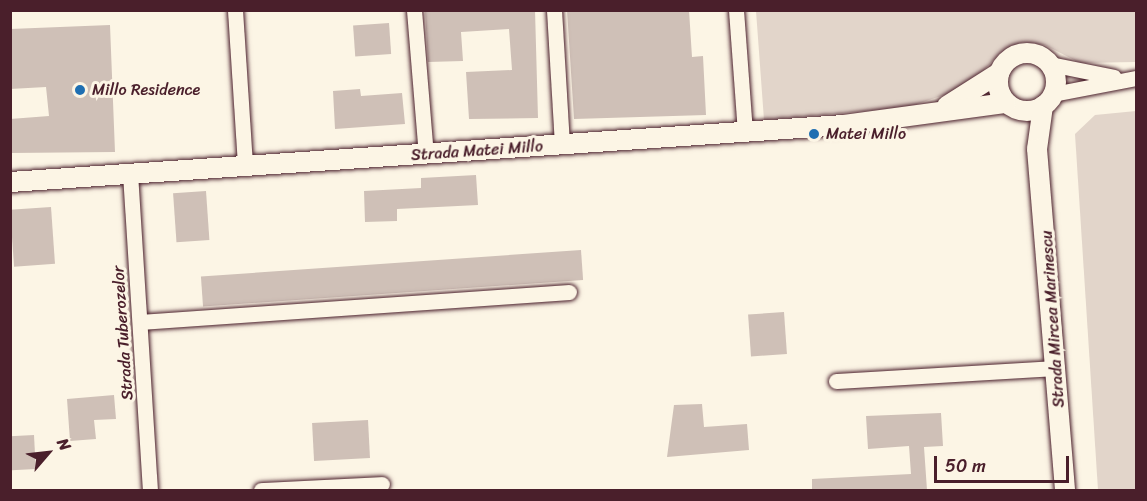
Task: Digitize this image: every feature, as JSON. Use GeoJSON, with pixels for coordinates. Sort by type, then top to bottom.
{"type":"FeatureCollection","features":[{"type":"Feature","properties":{"kind":"street"},"geometry":{"type":"LineString","coordinates":[[235,10],[245,166]]}},
{"type":"Feature","properties":{"kind":"street"},"geometry":{"type":"LineString","coordinates":[[414,10],[426,155]]}},
{"type":"Feature","properties":{"kind":"street"},"geometry":{"type":"LineString","coordinates":[[554,10],[562,146]]}},
{"type":"Feature","properties":{"kind":"street"},"geometry":{"type":"LineString","coordinates":[[736,10],[745,133]]}},
{"type":"Feature","properties":{"kind":"street","name":"Strada Matei Millo"},"geometry":{"type":"LineString","coordinates":[[942,109],[999,73],[1007,60],[1022,53],[1037,54],[1050,64],[1120,78],[1137,78]]}},
{"type":"Feature","properties":{"kind":"street"},"geometry":{"type":"LineString","coordinates":[[1048,100],[1056,78],[1050,64]]}},
{"type":"Feature","properties":{"kind":"street"},"geometry":{"type":"LineString","coordinates":[[999,73],[998,89],[1014,106]]}},
{"type":"Feature","properties":{"kind":"street","name":"Strada Matei Millo"},"geometry":{"type":"LineString","coordinates":[[10,182],[562,146],[899,120],[942,109],[1014,106],[1048,100],[1120,78]]}},
{"type":"Feature","properties":{"kind":"street","name":"Strada Mircea Marinescu"},"geometry":{"type":"LineString","coordinates":[[1048,100],[1037,149],[1057,368],[1065,490]]}},
{"type":"Feature","properties":{"kind":"street","name":"Strada Mircea Marinescu"},"geometry":{"type":"LineString","coordinates":[[1014,106],[1037,149]]}},
{"type":"Feature","properties":{"kind":"street","name":"Strada Tuberozelor"},"geometry":{"type":"LineString","coordinates":[[130,173],[150,490]]}},
{"type":"Feature","properties":{"kind":"street"},"geometry":{"type":"LineString","coordinates":[[140,322],[569,292]]}},
{"type":"Feature","properties":{"kind":"street"},"geometry":{"type":"LineString","coordinates":[[836,381],[1057,368]]}},
{"type":"Feature","properties":{"kind":"street"},"geometry":{"type":"LineString","coordinates":[[261,490],[382,484]]}},
{"type":"Feature","properties":{"kind":"shaded area"},"geometry":{"type":"Polygon","coordinates":[[[756,11],[1136,11],[1136,62],[1080,63],[1045,45],[1023,42],[1001,52],[968,87],[908,107],[764,120],[756,11]]]}},
{"type":"Feature","properties":{"kind":"shaded area"},"geometry":{"type":"Polygon","coordinates":[[[1136,111],[1136,490],[1098,490],[1075,134],[1095,115],[1136,111]]]}},
{"type":"Feature","properties":{"kind":"building"},"geometry":{"type":"Polygon","coordinates":[[[425,10],[535,10],[538,118],[469,119],[466,72],[512,70],[509,29],[461,32],[463,61],[428,62],[425,10]]]}},
{"type":"Feature","properties":{"kind":"building"},"geometry":{"type":"Polygon","coordinates":[[[567,10],[689,10],[692,57],[703,56],[706,115],[574,119],[567,10]]]}},
{"type":"Feature","properties":{"kind":"building"},"geometry":{"type":"Polygon","coordinates":[[[389,23],[391,54],[355,56],[353,26],[389,23]]]}},
{"type":"Feature","properties":{"kind":"building","name":"Millo Residence"},"geometry":{"type":"Polygon","coordinates":[[[110,25],[115,152],[10,153],[10,119],[49,116],[46,87],[10,89],[10,29],[110,25]]]}},
{"type":"Feature","properties":{"kind":"building"},"geometry":{"type":"Polygon","coordinates":[[[360,89],[361,96],[402,93],[405,124],[335,129],[333,91],[360,89]]]}},
{"type":"Feature","properties":{"kind":"building"},"geometry":{"type":"Polygon","coordinates":[[[476,175],[478,205],[397,209],[397,221],[365,222],[364,191],[421,188],[421,178],[476,175]]]}},
{"type":"Feature","properties":{"kind":"building"},"geometry":{"type":"Polygon","coordinates":[[[206,191],[209,240],[176,242],[173,193],[206,191]]]}},
{"type":"Feature","properties":{"kind":"building"},"geometry":{"type":"Polygon","coordinates":[[[51,207],[55,264],[14,267],[10,210],[51,207]]]}},
{"type":"Feature","properties":{"kind":"building"},"geometry":{"type":"Polygon","coordinates":[[[581,250],[583,280],[203,307],[201,277],[581,250]]]}},
{"type":"Feature","properties":{"kind":"building"},"geometry":{"type":"Polygon","coordinates":[[[784,312],[787,354],[751,356],[748,315],[784,312]]]}},
{"type":"Feature","properties":{"kind":"building"},"geometry":{"type":"Polygon","coordinates":[[[114,395],[116,419],[94,420],[96,439],[70,441],[67,399],[114,395]]]}},
{"type":"Feature","properties":{"kind":"building"},"geometry":{"type":"Polygon","coordinates":[[[702,404],[704,427],[747,424],[749,450],[667,457],[674,405],[702,404]]]}},
{"type":"Feature","properties":{"kind":"building"},"geometry":{"type":"Polygon","coordinates":[[[941,413],[943,446],[924,447],[927,490],[812,490],[812,479],[911,474],[909,446],[868,449],[866,416],[941,413]]]}},
{"type":"Feature","properties":{"kind":"building"},"geometry":{"type":"Polygon","coordinates":[[[368,420],[370,458],[314,461],[312,423],[368,420]]]}},
{"type":"Feature","properties":{"kind":"building"},"geometry":{"type":"Polygon","coordinates":[[[34,435],[36,469],[12,470],[10,436],[34,435]]]}},
{"type":"Feature","properties":{"kind":"place","name":"Millo Residence"},"geometry":{"type":"Point","coordinates":[80,90]}},
{"type":"Feature","properties":{"kind":"place","name":"Matei Millo"},"geometry":{"type":"Point","coordinates":[814,134]}}]}
